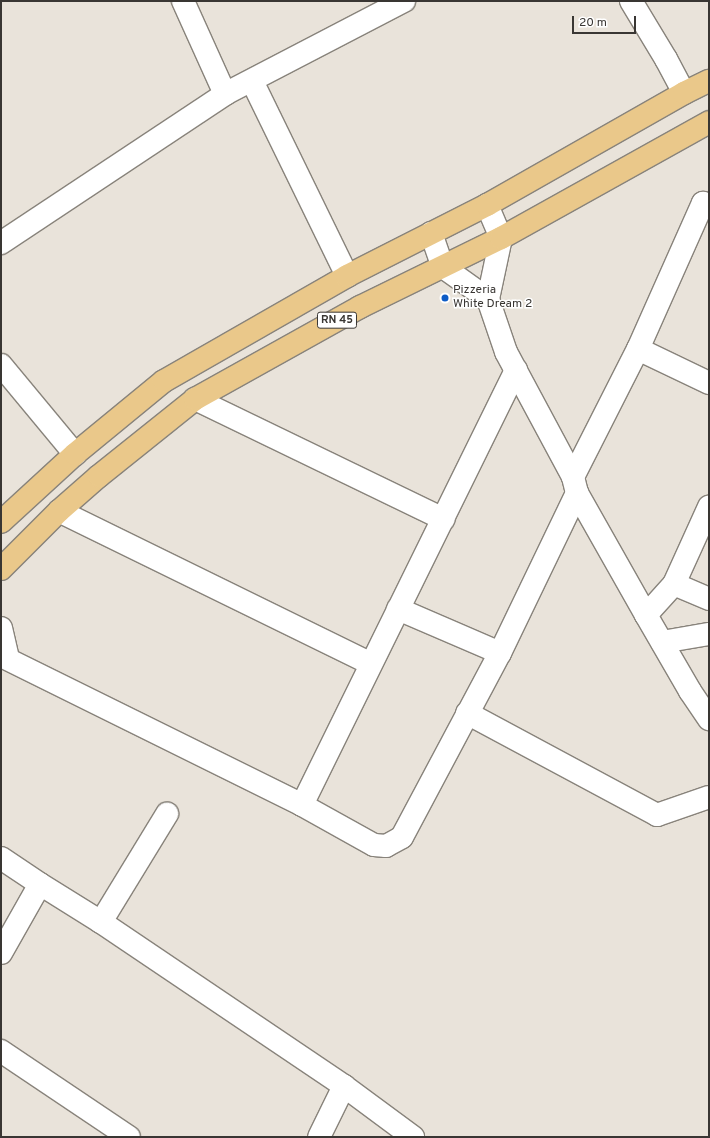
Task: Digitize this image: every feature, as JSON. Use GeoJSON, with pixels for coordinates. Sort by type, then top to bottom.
{"type":"FeatureCollection","features":[{"type":"Feature","properties":{"kind":"main road","name":"RN 45"},"geometry":{"type":"LineString","coordinates":[[1,522],[75,454],[164,381],[347,276],[487,205],[684,93],[709,81]]}},
{"type":"Feature","properties":{"kind":"main road","name":"RN 45"},"geometry":{"type":"LineString","coordinates":[[1,569],[59,511],[99,476],[194,399],[360,307],[501,238],[707,125]]}},
{"type":"Feature","properties":{"kind":"street"},"geometry":{"type":"LineString","coordinates":[[183,1],[225,94]]}},
{"type":"Feature","properties":{"kind":"street"},"geometry":{"type":"LineString","coordinates":[[1,243],[225,94],[404,1]]}},
{"type":"Feature","properties":{"kind":"street"},"geometry":{"type":"LineString","coordinates":[[631,1],[666,59],[684,93]]}},
{"type":"Feature","properties":{"kind":"street"},"geometry":{"type":"LineString","coordinates":[[252,81],[347,276]]}},
{"type":"Feature","properties":{"kind":"street"},"geometry":{"type":"LineString","coordinates":[[1,628],[5,657],[302,805],[374,845],[386,846],[394,842],[402,837],[500,653],[703,203],[709,205]]}},
{"type":"Feature","properties":{"kind":"street"},"geometry":{"type":"LineString","coordinates":[[487,205],[501,238],[488,299],[506,352],[575,485],[646,615],[690,691],[709,719]]}},
{"type":"Feature","properties":{"kind":"street"},"geometry":{"type":"LineString","coordinates":[[431,233],[443,267],[488,299]]}},
{"type":"Feature","properties":{"kind":"street"},"geometry":{"type":"LineString","coordinates":[[638,350],[709,383]]}},
{"type":"Feature","properties":{"kind":"street"},"geometry":{"type":"LineString","coordinates":[[1,365],[75,454]]}},
{"type":"Feature","properties":{"kind":"street"},"geometry":{"type":"LineString","coordinates":[[302,805],[516,370]]}},
{"type":"Feature","properties":{"kind":"street"},"geometry":{"type":"LineString","coordinates":[[194,399],[443,519]]}},
{"type":"Feature","properties":{"kind":"street"},"geometry":{"type":"LineString","coordinates":[[646,615],[674,584],[709,507]]}},
{"type":"Feature","properties":{"kind":"street"},"geometry":{"type":"LineString","coordinates":[[59,511],[371,664]]}},
{"type":"Feature","properties":{"kind":"street"},"geometry":{"type":"LineString","coordinates":[[674,584],[709,599]]}},
{"type":"Feature","properties":{"kind":"street"},"geometry":{"type":"LineString","coordinates":[[398,609],[500,653]]}},
{"type":"Feature","properties":{"kind":"street"},"geometry":{"type":"LineString","coordinates":[[662,642],[709,634]]}},
{"type":"Feature","properties":{"kind":"street"},"geometry":{"type":"LineString","coordinates":[[467,713],[657,815],[709,797]]}},
{"type":"Feature","properties":{"kind":"street"},"geometry":{"type":"LineString","coordinates":[[101,922],[167,814]]}},
{"type":"Feature","properties":{"kind":"street"},"geometry":{"type":"LineString","coordinates":[[1,858],[101,922],[344,1086],[413,1137]]}},
{"type":"Feature","properties":{"kind":"street"},"geometry":{"type":"LineString","coordinates":[[1,953],[40,884]]}},
{"type":"Feature","properties":{"kind":"street"},"geometry":{"type":"LineString","coordinates":[[1,1051],[129,1137]]}},
{"type":"Feature","properties":{"kind":"street"},"geometry":{"type":"LineString","coordinates":[[319,1137],[344,1086]]}},
{"type":"Feature","properties":{"kind":"place","name":"Pizzeria White Dream 2"},"geometry":{"type":"Point","coordinates":[445,298]}}]}
